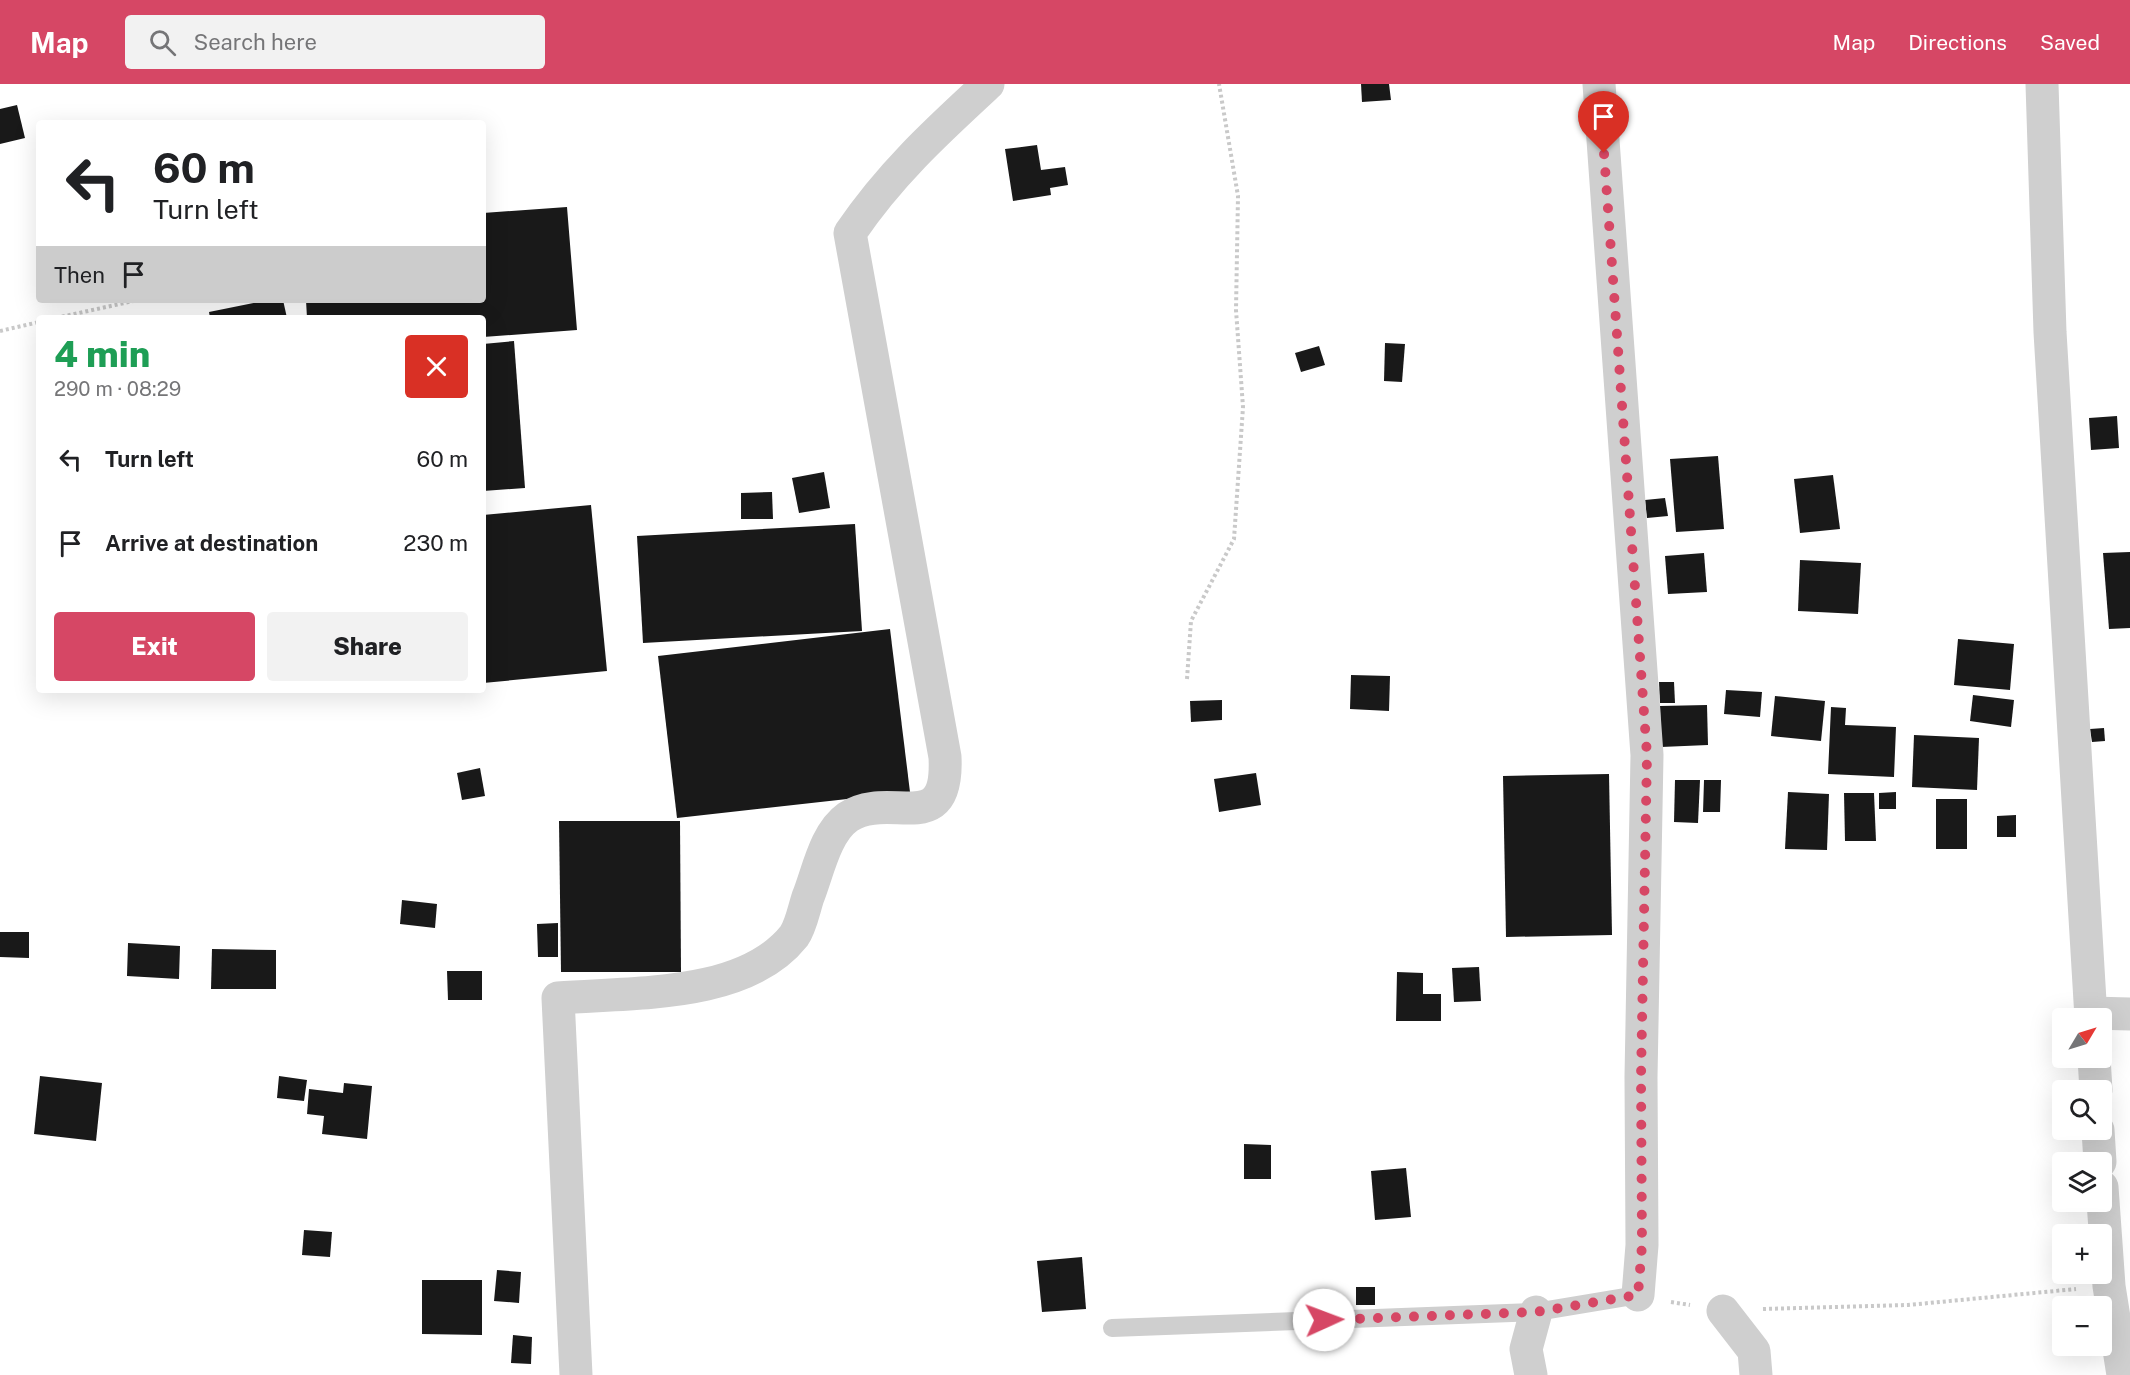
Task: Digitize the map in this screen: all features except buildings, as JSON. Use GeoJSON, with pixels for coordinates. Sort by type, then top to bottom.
{"type":"FeatureCollection","features":[{"type":"Feature","properties":{"kind":"street"},"geometry":{"type":"LineString","coordinates":[[576,1375],[558,998],[684,988],[737,976],[770,958],[795,935],[834,830],[849,816],[872,809],[922,807],[931,805],[941,796],[946,779],[945,758],[850,233],[884,186],[920,147],[988,84]]}},
{"type":"Feature","properties":{"kind":"street"},"geometry":{"type":"LineString","coordinates":[[1599,84],[1647,755],[1641,1077],[1642,1245],[1638,1295]]}},
{"type":"Feature","properties":{"kind":"street"},"geometry":{"type":"LineString","coordinates":[[2042,84],[2050,332],[2091,1008]]}},
{"type":"Feature","properties":{"kind":"street"},"geometry":{"type":"LineString","coordinates":[[2112,1015],[2130,1014]]}},
{"type":"Feature","properties":{"kind":"street"},"geometry":{"type":"LineString","coordinates":[[2104,1212],[2109,1286],[2123,1375]]}},
{"type":"Feature","properties":{"kind":"street"},"geometry":{"type":"LineString","coordinates":[[1723,1311],[1754,1352],[1756,1375]]}},
{"type":"Feature","properties":{"kind":"street"},"geometry":{"type":"LineString","coordinates":[[1531,1375],[1526,1349],[1536,1312]]}},
{"type":"Feature","properties":{"kind":"lane"},"geometry":{"type":"LineString","coordinates":[[1112,1328],[1536,1312],[1638,1295]]}},
{"type":"Feature","properties":{"kind":"path"},"geometry":{"type":"LineString","coordinates":[[1187,679],[1191,621],[1234,539],[1243,407],[1236,310],[1238,196],[1219,84]]}},
{"type":"Feature","properties":{"kind":"path"},"geometry":{"type":"LineString","coordinates":[[70,315],[124,303]]}},
{"type":"Feature","properties":{"kind":"path"},"geometry":{"type":"LineString","coordinates":[[0,331],[36,323]]}},
{"type":"Feature","properties":{"kind":"path"},"geometry":{"type":"LineString","coordinates":[[1638,1295],[1723,1311],[1908,1305],[2109,1286]]}},
{"type":"Feature","properties":{"kind":"route"},"geometry":{"type":"LineString","coordinates":[[1324,1320],[1536,1312],[1638,1295],[1642,1245],[1641,1077],[1647,755],[1637,584],[1604,153]]}}]}
